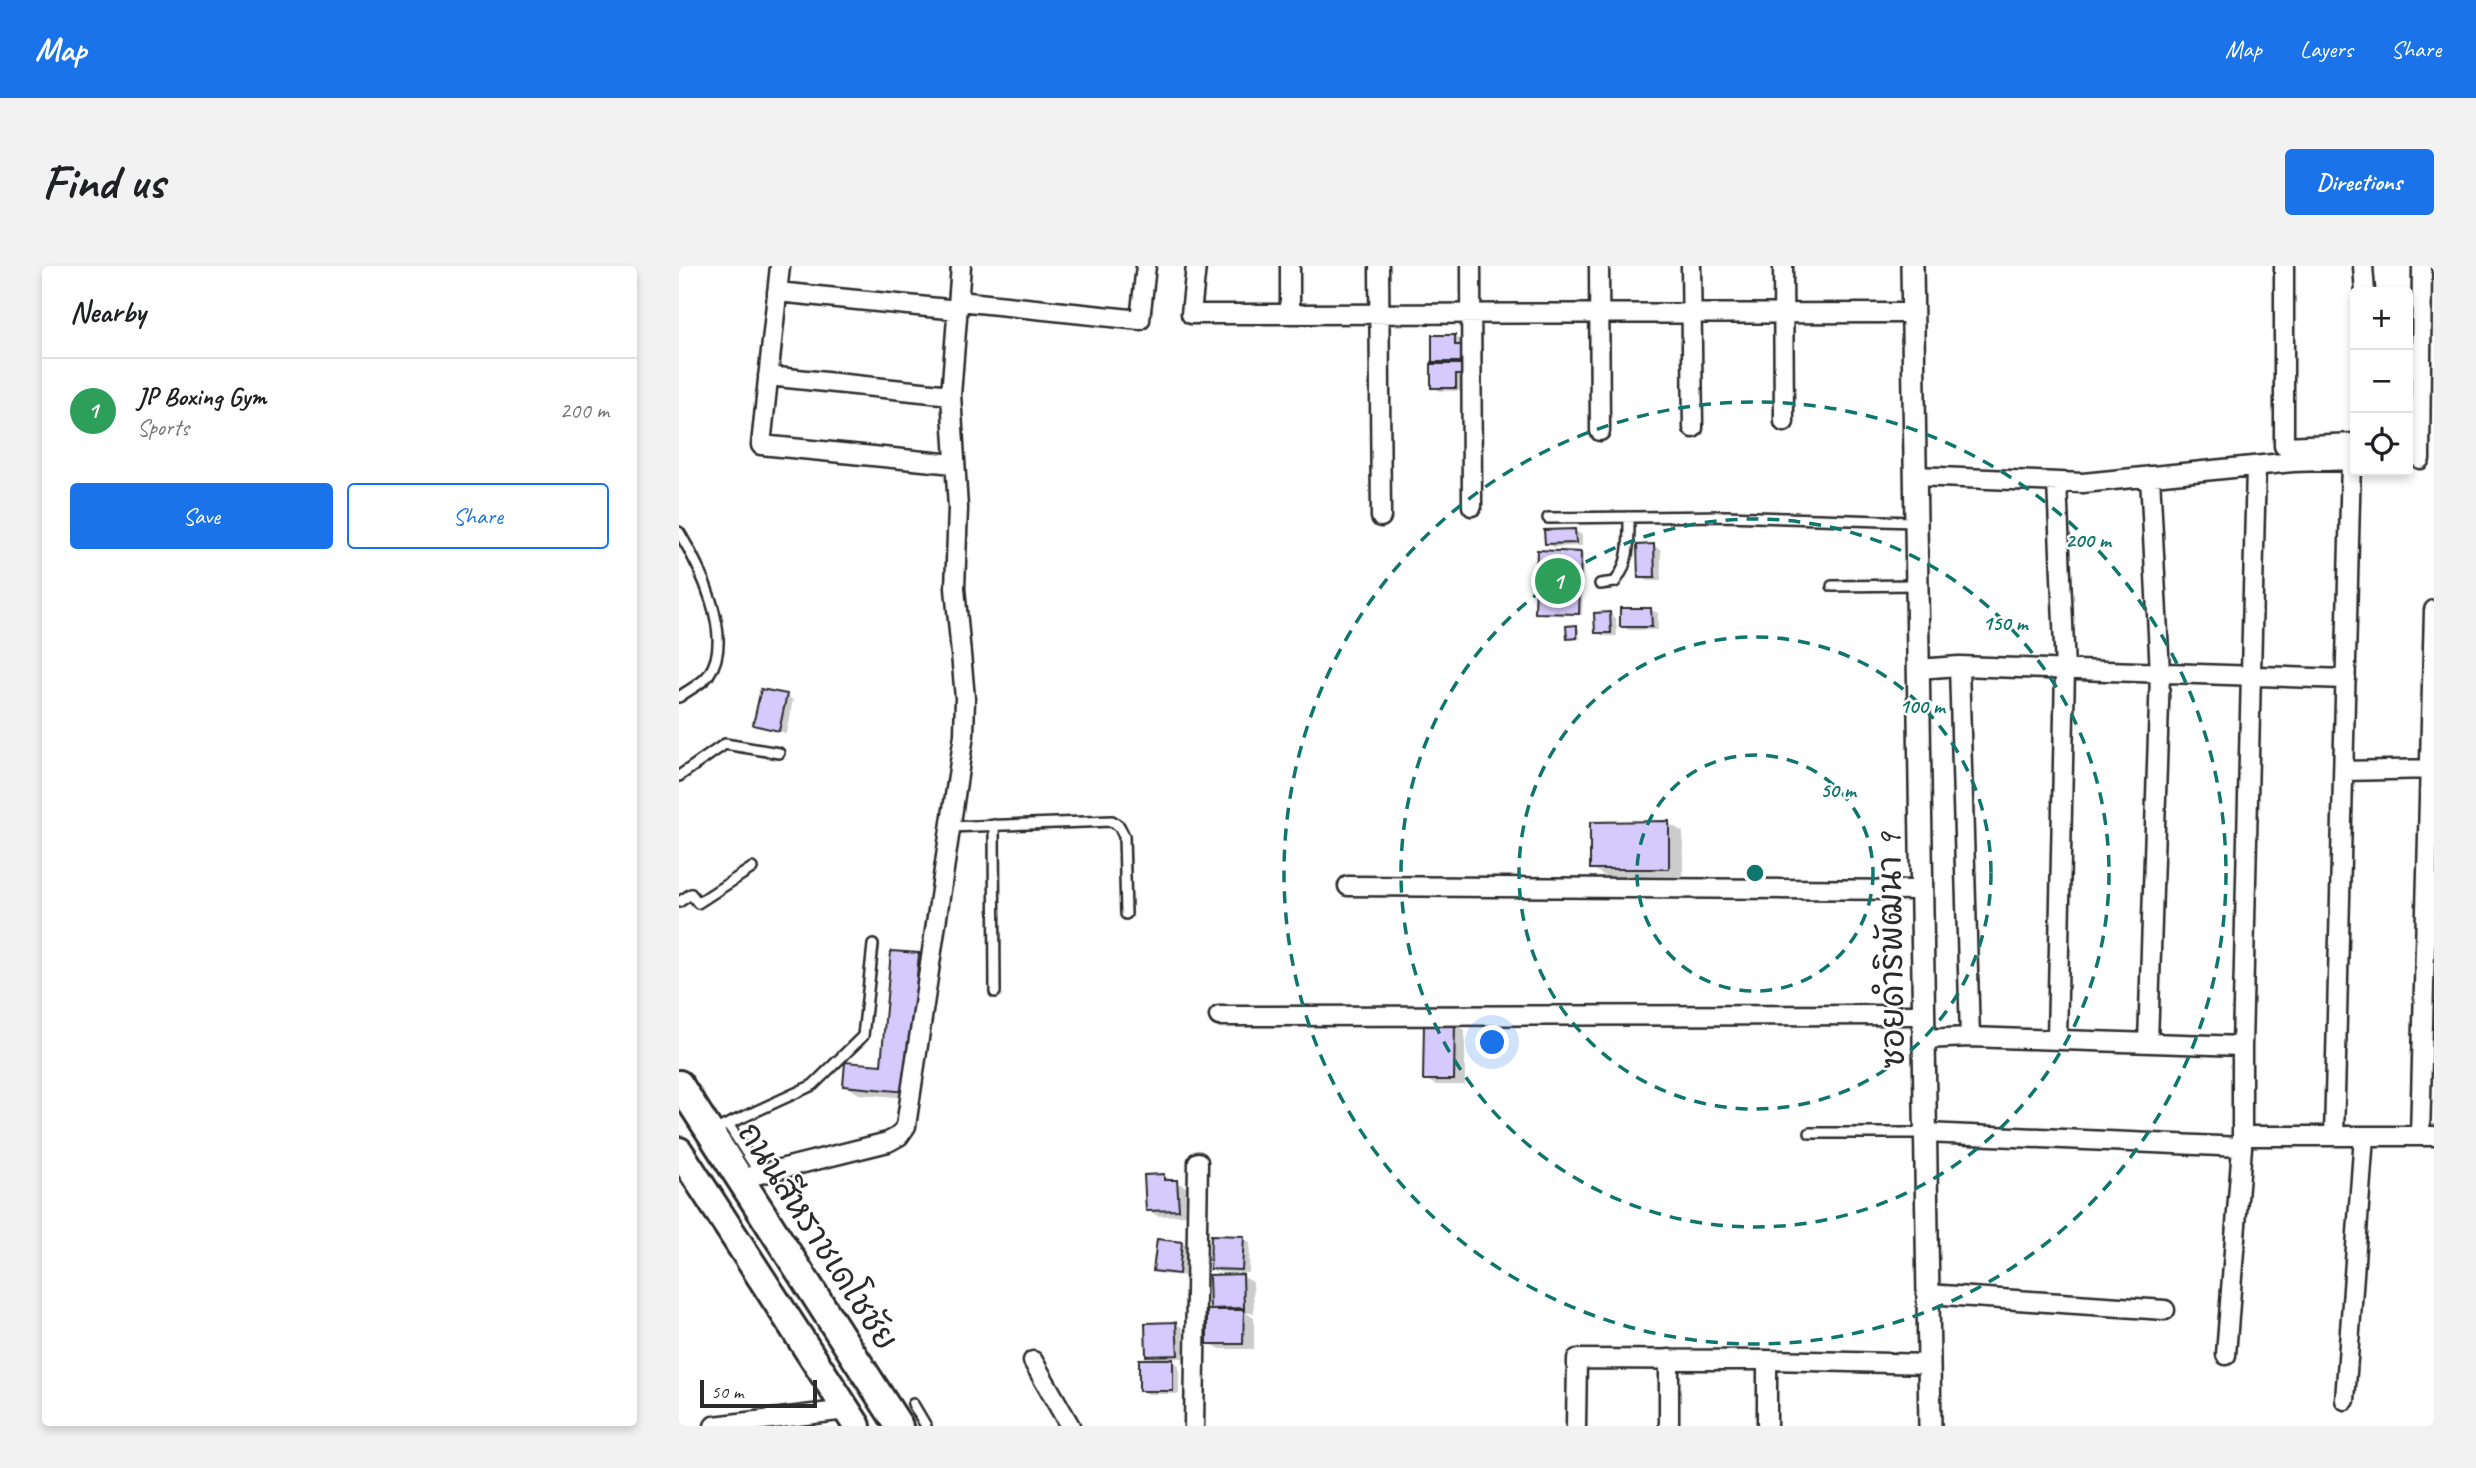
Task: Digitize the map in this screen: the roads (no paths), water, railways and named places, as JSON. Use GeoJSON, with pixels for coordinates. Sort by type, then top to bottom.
{"type":"FeatureCollection","features":[{"type":"Feature","properties":{"kind":"main road","name":"ถนนสีหราชเดโชชัย"},"geometry":{"type":"LineString","coordinates":[[679,1084],[718,1128],[750,1177],[899,1426]]}},
{"type":"Feature","properties":{"kind":"main road"},"geometry":{"type":"LineString","coordinates":[[679,1151],[852,1418]]}},
{"type":"Feature","properties":{"kind":"street"},"geometry":{"type":"LineString","coordinates":[[780,266],[761,445],[954,464]]}},
{"type":"Feature","properties":{"kind":"street"},"geometry":{"type":"LineString","coordinates":[[750,1177],[888,1142],[899,1136],[906,1126],[964,735],[965,698],[955,588],[958,508],[951,395],[961,266]]}},
{"type":"Feature","properties":{"kind":"street"},"geometry":{"type":"LineString","coordinates":[[777,292],[1140,320],[1146,266]]}},
{"type":"Feature","properties":{"kind":"street"},"geometry":{"type":"LineString","coordinates":[[1196,266],[1191,314],[1913,313]]}},
{"type":"Feature","properties":{"kind":"street"},"geometry":{"type":"LineString","coordinates":[[1290,266],[1290,314]]}},
{"type":"Feature","properties":{"kind":"street"},"geometry":{"type":"LineString","coordinates":[[1379,266],[1381,517]]}},
{"type":"Feature","properties":{"kind":"street"},"geometry":{"type":"LineString","coordinates":[[1471,266],[1472,506]]}},
{"type":"Feature","properties":{"kind":"street"},"geometry":{"type":"LineString","coordinates":[[1599,266],[1600,431]]}},
{"type":"Feature","properties":{"kind":"street"},"geometry":{"type":"LineString","coordinates":[[1691,266],[1693,428]]}},
{"type":"Feature","properties":{"kind":"street"},"geometry":{"type":"LineString","coordinates":[[1783,266],[1784,422]]}},
{"type":"Feature","properties":{"kind":"street","name":"ซอยดำริพัฒนา 9"},"geometry":{"type":"LineString","coordinates":[[1912,266],[1930,1426]]}},
{"type":"Feature","properties":{"kind":"street"},"geometry":{"type":"LineString","coordinates":[[2284,266],[2284,446],[2350,454]]}},
{"type":"Feature","properties":{"kind":"street"},"geometry":{"type":"LineString","coordinates":[[2363,266],[2365,287]]}},
{"type":"Feature","properties":{"kind":"street"},"geometry":{"type":"LineString","coordinates":[[2421,459],[2422,266]]}},
{"type":"Feature","properties":{"kind":"street"},"geometry":{"type":"LineString","coordinates":[[768,376],[951,395]]}},
{"type":"Feature","properties":{"kind":"street"},"geometry":{"type":"LineString","coordinates":[[1915,476],[2083,483],[2350,455]]}},
{"type":"Feature","properties":{"kind":"street"},"geometry":{"type":"LineString","coordinates":[[2226,1355],[2242,1142],[2256,466]]}},
{"type":"Feature","properties":{"kind":"street"},"geometry":{"type":"LineString","coordinates":[[2148,1043],[2160,673],[2151,476]]}},
{"type":"Feature","properties":{"kind":"street"},"geometry":{"type":"LineString","coordinates":[[2335,1136],[2353,476]]}},
{"type":"Feature","properties":{"kind":"street"},"geometry":{"type":"LineString","coordinates":[[2057,482],[2065,670],[2057,1039]]}},
{"type":"Feature","properties":{"kind":"street"},"geometry":{"type":"LineString","coordinates":[[1926,1133],[2242,1142],[2335,1136],[2427,1136],[2434,610]]}},
{"type":"Feature","properties":{"kind":"street"},"geometry":{"type":"LineString","coordinates":[[1918,669],[1959,666],[2346,679]]}},
{"type":"Feature","properties":{"kind":"street"},"geometry":{"type":"LineString","coordinates":[[1959,666],[1970,1037]]}},
{"type":"Feature","properties":{"kind":"street"},"geometry":{"type":"LineString","coordinates":[[2344,771],[2432,769]]}},
{"type":"Feature","properties":{"kind":"street"},"geometry":{"type":"LineString","coordinates":[[1347,886],[1922,890]]}},
{"type":"Feature","properties":{"kind":"street"},"geometry":{"type":"LineString","coordinates":[[1219,1016],[1924,1015]]}},
{"type":"Feature","properties":{"kind":"street"},"geometry":{"type":"LineString","coordinates":[[1924,1040],[1970,1037],[2242,1046]]}},
{"type":"Feature","properties":{"kind":"street"},"geometry":{"type":"LineString","coordinates":[[2344,1400],[2364,1136]]}},
{"type":"Feature","properties":{"kind":"street"},"geometry":{"type":"LineString","coordinates":[[1194,1426],[1198,1162]]}},
{"type":"Feature","properties":{"kind":"street"},"geometry":{"type":"LineString","coordinates":[[1928,1294],[2165,1310]]}},
{"type":"Feature","properties":{"kind":"street"},"geometry":{"type":"LineString","coordinates":[[1576,1426],[1577,1359],[1929,1364]]}},
{"type":"Feature","properties":{"kind":"street"},"geometry":{"type":"LineString","coordinates":[[1669,1359],[1669,1426]]}},
{"type":"Feature","properties":{"kind":"street"},"geometry":{"type":"LineString","coordinates":[[1767,1360],[1767,1426]]}},
{"type":"Feature","properties":{"kind":"street"},"geometry":{"type":"LineString","coordinates":[[1033,1361],[1070,1426]]}},
{"type":"Feature","properties":{"kind":"street"},"geometry":{"type":"LineString","coordinates":[[714,1426],[852,1418]]}},
{"type":"Feature","properties":{"kind":"lane"},"geometry":{"type":"LineString","coordinates":[[1548,518],[1737,516],[1916,522]]}},
{"type":"Feature","properties":{"kind":"lane"},"geometry":{"type":"LineString","coordinates":[[1599,583],[1615,583],[1625,567],[1629,549],[1629,517]]}},
{"type":"Feature","properties":{"kind":"lane"},"geometry":{"type":"LineString","coordinates":[[679,532],[691,551],[714,608],[718,633],[716,656],[709,675],[679,697]]}},
{"type":"Feature","properties":{"kind":"lane"},"geometry":{"type":"LineString","coordinates":[[1832,586],[1917,584]]}},
{"type":"Feature","properties":{"kind":"lane"},"geometry":{"type":"LineString","coordinates":[[679,776],[725,744],[779,753]]}},
{"type":"Feature","properties":{"kind":"lane"},"geometry":{"type":"LineString","coordinates":[[949,827],[1112,821],[1119,826],[1124,836],[1126,914]]}},
{"type":"Feature","properties":{"kind":"lane"},"geometry":{"type":"LineString","coordinates":[[994,825],[995,992]]}},
{"type":"Feature","properties":{"kind":"lane"},"geometry":{"type":"LineString","coordinates":[[679,902],[691,894],[698,903],[752,868]]}},
{"type":"Feature","properties":{"kind":"lane"},"geometry":{"type":"LineString","coordinates":[[718,1128],[813,1085],[863,1036],[873,945]]}},
{"type":"Feature","properties":{"kind":"lane"},"geometry":{"type":"LineString","coordinates":[[1810,1133],[1926,1133]]}},
{"type":"Feature","properties":{"kind":"lane"},"geometry":{"type":"LineString","coordinates":[[913,1404],[926,1426]]}},
{"type":"Feature","properties":{"kind":"place","name":"JP Boxing Gym"},"geometry":{"type":"Point","coordinates":[1558,581]}}]}
